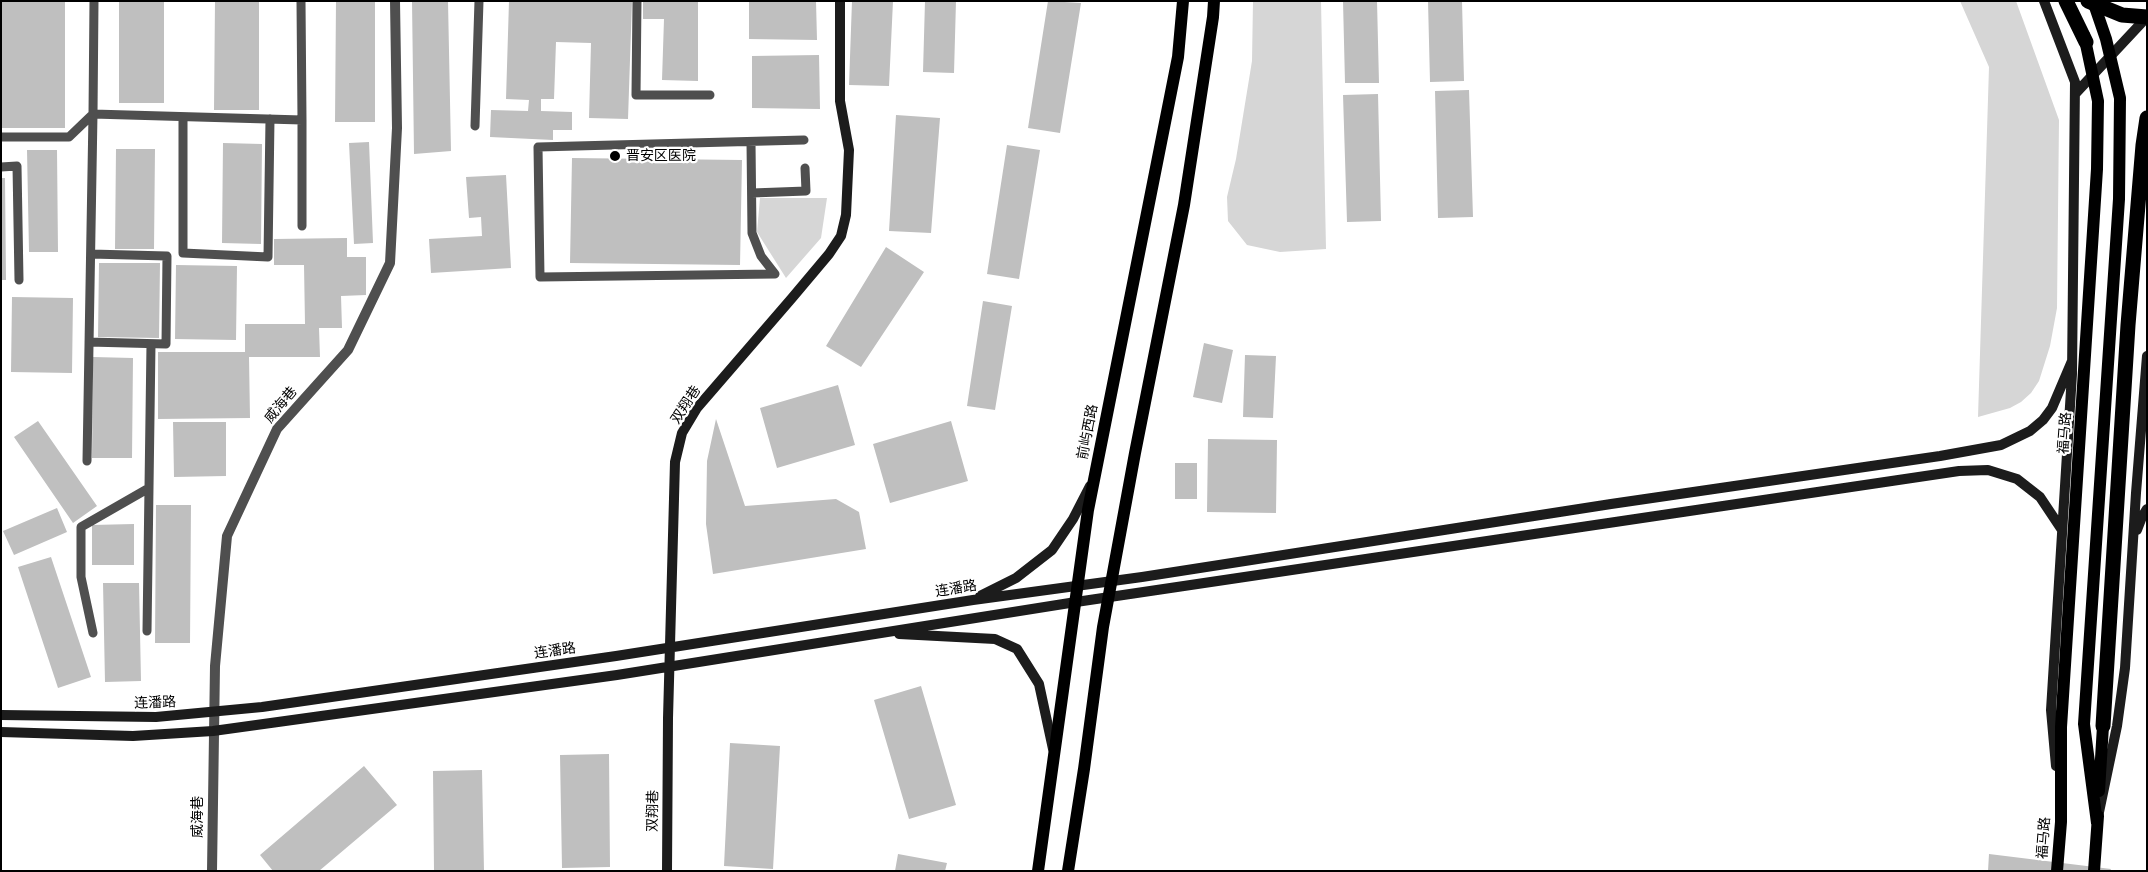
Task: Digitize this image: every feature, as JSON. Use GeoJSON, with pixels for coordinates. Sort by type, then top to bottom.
{"type":"FeatureCollection","features":[{"type":"Feature","properties":{"kind":"highway"},"geometry":{"type":"LineString","coordinates":[[2066,1],[2086,42]]}},
{"type":"Feature","properties":{"kind":"highway"},"geometry":{"type":"LineString","coordinates":[[2088,1],[2122,15],[2147,17]]}},
{"type":"Feature","properties":{"kind":"highway"},"geometry":{"type":"LineString","coordinates":[[2103,726],[2128,325],[2142,145],[2147,118]]}},
{"type":"Feature","properties":{"kind":"main road","name":"双翔巷"},"geometry":{"type":"LineString","coordinates":[[666,871],[674,481],[678,452],[686,426],[705,397],[829,254],[841,236],[844,226],[849,150],[840,101],[840,1]]}},
{"type":"Feature","properties":{"kind":"main road","name":"前屿西路"},"geometry":{"type":"LineString","coordinates":[[1038,871],[1094,478],[1178,57],[1183,1]]}},
{"type":"Feature","properties":{"kind":"main road"},"geometry":{"type":"LineString","coordinates":[[1068,871],[1108,597],[1184,206],[1214,1]]}},
{"type":"Feature","properties":{"kind":"main road"},"geometry":{"type":"LineString","coordinates":[[2044,1],[2075,82],[2072,361],[2051,710],[2061,822]]}},
{"type":"Feature","properties":{"kind":"main road","name":"福马路"},"geometry":{"type":"LineString","coordinates":[[2057,871],[2061,822],[2061,727],[2097,169],[2098,101],[2086,42],[2073,1]]}},
{"type":"Feature","properties":{"kind":"main road"},"geometry":{"type":"LineString","coordinates":[[2093,1],[2106,39],[2120,98],[2119,200],[2084,724],[2097,823]]}},
{"type":"Feature","properties":{"kind":"main road"},"geometry":{"type":"LineString","coordinates":[[2075,94],[2147,17]]}},
{"type":"Feature","properties":{"kind":"main road"},"geometry":{"type":"LineString","coordinates":[[2097,823],[2122,692],[2128,641],[2132,556],[2147,356]]}},
{"type":"Feature","properties":{"kind":"main road","name":"连潘路"},"geometry":{"type":"LineString","coordinates":[[1,715],[136,718],[214,713],[670,647],[1620,502],[1940,456],[2001,445],[2030,430],[2043,420],[2052,408],[2072,361]]}},
{"type":"Feature","properties":{"kind":"main road"},"geometry":{"type":"LineString","coordinates":[[1,732],[133,736],[213,731],[669,666],[1108,597],[1840,488],[1974,470],[2003,473],[2029,486],[2047,506],[2062,530]]}},
{"type":"Feature","properties":{"kind":"main road"},"geometry":{"type":"LineString","coordinates":[[974,600],[1016,578],[1052,550],[1073,519],[1094,478]]}},
{"type":"Feature","properties":{"kind":"main road"},"geometry":{"type":"LineString","coordinates":[[2132,556],[2138,528],[2147,509]]}},
{"type":"Feature","properties":{"kind":"main road"},"geometry":{"type":"LineString","coordinates":[[878,633],[995,639],[1017,649],[1039,684],[1054,756]]}},
{"type":"Feature","properties":{"kind":"main road"},"geometry":{"type":"LineString","coordinates":[[2094,871],[2103,726]]}},
{"type":"Feature","properties":{"kind":"street","name":"威海巷"},"geometry":{"type":"LineString","coordinates":[[212,871],[214,666],[227,536],[276,429],[348,350],[390,263],[398,128],[394,1]]}},
{"type":"Feature","properties":{"kind":"lane"},"geometry":{"type":"LineString","coordinates":[[87,461],[94,1]]}},
{"type":"Feature","properties":{"kind":"lane"},"geometry":{"type":"LineString","coordinates":[[302,1],[302,226]]}},
{"type":"Feature","properties":{"kind":"lane"},"geometry":{"type":"LineString","coordinates":[[475,126],[479,1]]}},
{"type":"Feature","properties":{"kind":"lane"},"geometry":{"type":"LineString","coordinates":[[637,1],[636,95],[710,95]]}},
{"type":"Feature","properties":{"kind":"lane"},"geometry":{"type":"LineString","coordinates":[[1,138],[68,137],[93,114],[302,120]]}},
{"type":"Feature","properties":{"kind":"lane"},"geometry":{"type":"LineString","coordinates":[[183,116],[183,253],[268,257],[270,119]]}},
{"type":"Feature","properties":{"kind":"lane"},"geometry":{"type":"LineString","coordinates":[[751,142],[752,233],[761,256],[775,274],[540,276],[538,147],[804,140]]}},
{"type":"Feature","properties":{"kind":"lane"},"geometry":{"type":"LineString","coordinates":[[1,167],[17,166],[19,280]]}},
{"type":"Feature","properties":{"kind":"lane"},"geometry":{"type":"LineString","coordinates":[[752,193],[806,191],[806,168]]}},
{"type":"Feature","properties":{"kind":"lane"},"geometry":{"type":"LineString","coordinates":[[89,342],[166,344],[167,256],[91,254]]}},
{"type":"Feature","properties":{"kind":"lane"},"geometry":{"type":"LineString","coordinates":[[147,631],[151,344]]}},
{"type":"Feature","properties":{"kind":"lane"},"geometry":{"type":"LineString","coordinates":[[93,633],[81,577],[81,527],[149,488]]}},
{"type":"Feature","properties":{"kind":"shaded area"},"geometry":{"type":"Polygon","coordinates":[[[1253,1],[1321,1],[1326,249],[1280,252],[1247,245],[1228,221],[1227,197],[1236,159],[1252,61],[1253,1]]]}},
{"type":"Feature","properties":{"kind":"shaded area"},"geometry":{"type":"Polygon","coordinates":[[[1960,1],[2016,1],[2059,120],[2057,308],[2050,346],[2039,381],[2031,393],[2021,402],[2010,408],[1978,417],[1989,67],[1960,1]]]}},
{"type":"Feature","properties":{"kind":"shaded area"},"geometry":{"type":"Polygon","coordinates":[[[760,198],[827,198],[821,238],[786,278],[757,232],[760,198]]]}},
{"type":"Feature","properties":{"kind":"building"},"geometry":{"type":"Polygon","coordinates":[[[1,1],[65,1],[65,128],[1,128],[1,1]]]}},
{"type":"Feature","properties":{"kind":"building"},"geometry":{"type":"Polygon","coordinates":[[[119,1],[164,1],[164,103],[119,103],[119,1]]]}},
{"type":"Feature","properties":{"kind":"building"},"geometry":{"type":"Polygon","coordinates":[[[215,1],[259,1],[259,110],[214,110],[215,1]]]}},
{"type":"Feature","properties":{"kind":"building"},"geometry":{"type":"Polygon","coordinates":[[[336,1],[375,1],[375,122],[335,122],[336,1]]]}},
{"type":"Feature","properties":{"kind":"building"},"geometry":{"type":"Polygon","coordinates":[[[412,1],[448,1],[451,151],[414,154],[412,1]]]}},
{"type":"Feature","properties":{"kind":"building"},"geometry":{"type":"Polygon","coordinates":[[[509,1],[632,1],[628,119],[589,118],[591,43],[556,42],[554,99],[541,99],[541,111],[572,112],[572,130],[553,130],[553,140],[490,137],[491,110],[528,111],[529,100],[506,99],[509,1]]]}},
{"type":"Feature","properties":{"kind":"building"},"geometry":{"type":"Polygon","coordinates":[[[643,1],[698,1],[698,81],[662,80],[664,19],[643,19],[643,1]]]}},
{"type":"Feature","properties":{"kind":"building"},"geometry":{"type":"Polygon","coordinates":[[[749,1],[816,1],[817,40],[749,39],[749,1]]]}},
{"type":"Feature","properties":{"kind":"building"},"geometry":{"type":"Polygon","coordinates":[[[852,1],[893,1],[889,86],[849,85],[852,1]]]}},
{"type":"Feature","properties":{"kind":"building"},"geometry":{"type":"Polygon","coordinates":[[[925,1],[956,1],[954,73],[923,72],[925,1]]]}},
{"type":"Feature","properties":{"kind":"building"},"geometry":{"type":"Polygon","coordinates":[[[1048,1],[1081,3],[1060,133],[1028,128],[1048,1]]]}},
{"type":"Feature","properties":{"kind":"building"},"geometry":{"type":"Polygon","coordinates":[[[1343,1],[1377,1],[1379,83],[1345,83],[1343,1]]]}},
{"type":"Feature","properties":{"kind":"building"},"geometry":{"type":"Polygon","coordinates":[[[1428,1],[1462,1],[1464,81],[1430,82],[1428,1]]]}},
{"type":"Feature","properties":{"kind":"building"},"geometry":{"type":"Polygon","coordinates":[[[819,55],[820,109],[752,108],[752,56],[819,55]]]}},
{"type":"Feature","properties":{"kind":"building"},"geometry":{"type":"Polygon","coordinates":[[[1469,90],[1473,217],[1438,218],[1435,91],[1469,90]]]}},
{"type":"Feature","properties":{"kind":"building"},"geometry":{"type":"Polygon","coordinates":[[[1378,94],[1381,221],[1347,222],[1343,95],[1378,94]]]}},
{"type":"Feature","properties":{"kind":"building"},"geometry":{"type":"Polygon","coordinates":[[[896,115],[940,118],[931,233],[889,231],[896,115]]]}},
{"type":"Feature","properties":{"kind":"building"},"geometry":{"type":"Polygon","coordinates":[[[369,142],[373,243],[354,244],[349,143],[369,142]]]}},
{"type":"Feature","properties":{"kind":"building"},"geometry":{"type":"Polygon","coordinates":[[[223,143],[262,144],[261,244],[222,243],[223,143]]]}},
{"type":"Feature","properties":{"kind":"building"},"geometry":{"type":"Polygon","coordinates":[[[1007,145],[1040,150],[1019,279],[987,274],[1007,145]]]}},
{"type":"Feature","properties":{"kind":"building"},"geometry":{"type":"Polygon","coordinates":[[[116,149],[155,149],[154,249],[115,249],[116,149]]]}},
{"type":"Feature","properties":{"kind":"building"},"geometry":{"type":"Polygon","coordinates":[[[27,150],[57,150],[58,252],[29,252],[27,150]]]}},
{"type":"Feature","properties":{"kind":"building"},"geometry":{"type":"Polygon","coordinates":[[[572,158],[742,160],[740,265],[570,263],[572,158]]]}},
{"type":"Feature","properties":{"kind":"building"},"geometry":{"type":"Polygon","coordinates":[[[506,175],[511,268],[431,273],[429,239],[482,236],[481,217],[469,218],[466,177],[506,175]]]}},
{"type":"Feature","properties":{"kind":"building"},"geometry":{"type":"Polygon","coordinates":[[[1,178],[5,178],[6,280],[1,280],[1,178]]]}},
{"type":"Feature","properties":{"kind":"building"},"geometry":{"type":"Polygon","coordinates":[[[347,238],[347,257],[366,257],[366,295],[341,296],[342,328],[319,328],[320,357],[249,357],[250,418],[158,419],[158,352],[245,352],[245,324],[305,324],[304,265],[274,265],[274,239],[347,238]]]}},
{"type":"Feature","properties":{"kind":"building"},"geometry":{"type":"Polygon","coordinates":[[[886,247],[924,272],[861,367],[826,346],[886,247]]]}},
{"type":"Feature","properties":{"kind":"building"},"geometry":{"type":"Polygon","coordinates":[[[99,263],[160,263],[159,338],[98,337],[99,263]]]}},
{"type":"Feature","properties":{"kind":"building"},"geometry":{"type":"Polygon","coordinates":[[[176,265],[237,266],[236,340],[175,339],[176,265]]]}},
{"type":"Feature","properties":{"kind":"building"},"geometry":{"type":"Polygon","coordinates":[[[12,297],[73,298],[72,373],[11,372],[12,297]]]}},
{"type":"Feature","properties":{"kind":"building"},"geometry":{"type":"Polygon","coordinates":[[[983,301],[1012,306],[995,410],[967,406],[983,301]]]}},
{"type":"Feature","properties":{"kind":"building"},"geometry":{"type":"Polygon","coordinates":[[[1204,343],[1233,350],[1222,403],[1193,397],[1204,343]]]}},
{"type":"Feature","properties":{"kind":"building"},"geometry":{"type":"Polygon","coordinates":[[[1245,355],[1276,356],[1273,418],[1243,417],[1245,355]]]}},
{"type":"Feature","properties":{"kind":"building"},"geometry":{"type":"Polygon","coordinates":[[[93,357],[133,358],[132,458],[92,458],[93,357]]]}},
{"type":"Feature","properties":{"kind":"building"},"geometry":{"type":"Polygon","coordinates":[[[838,385],[855,445],[777,468],[760,408],[838,385]]]}},
{"type":"Feature","properties":{"kind":"building"},"geometry":{"type":"Polygon","coordinates":[[[716,419],[745,506],[836,499],[859,512],[866,549],[713,574],[706,524],[707,461],[716,419]]]}},
{"type":"Feature","properties":{"kind":"building"},"geometry":{"type":"Polygon","coordinates":[[[38,421],[97,506],[73,523],[14,437],[38,421]]]}},
{"type":"Feature","properties":{"kind":"building"},"geometry":{"type":"Polygon","coordinates":[[[951,421],[968,481],[890,503],[873,444],[951,421]]]}},
{"type":"Feature","properties":{"kind":"building"},"geometry":{"type":"Polygon","coordinates":[[[173,422],[226,422],[226,476],[174,477],[173,422]]]}},
{"type":"Feature","properties":{"kind":"building"},"geometry":{"type":"Polygon","coordinates":[[[1208,439],[1277,440],[1276,513],[1207,512],[1208,439]]]}},
{"type":"Feature","properties":{"kind":"building"},"geometry":{"type":"Polygon","coordinates":[[[1175,463],[1197,463],[1197,499],[1175,499],[1175,463]]]}},
{"type":"Feature","properties":{"kind":"building"},"geometry":{"type":"Polygon","coordinates":[[[156,505],[191,505],[190,643],[155,643],[156,505]]]}},
{"type":"Feature","properties":{"kind":"building"},"geometry":{"type":"Polygon","coordinates":[[[57,508],[67,532],[14,555],[3,531],[57,508]]]}},
{"type":"Feature","properties":{"kind":"building"},"geometry":{"type":"Polygon","coordinates":[[[134,524],[134,565],[92,565],[92,525],[134,524]]]}},
{"type":"Feature","properties":{"kind":"building"},"geometry":{"type":"Polygon","coordinates":[[[51,557],[91,677],[58,688],[18,567],[51,557]]]}},
{"type":"Feature","properties":{"kind":"building"},"geometry":{"type":"Polygon","coordinates":[[[103,583],[139,583],[141,681],[105,682],[103,583]]]}},
{"type":"Feature","properties":{"kind":"building"},"geometry":{"type":"Polygon","coordinates":[[[921,686],[956,805],[909,819],[874,700],[921,686]]]}},
{"type":"Feature","properties":{"kind":"building"},"geometry":{"type":"Polygon","coordinates":[[[730,743],[780,746],[773,869],[724,866],[730,743]]]}},
{"type":"Feature","properties":{"kind":"building"},"geometry":{"type":"Polygon","coordinates":[[[609,754],[610,867],[562,868],[560,755],[609,754]]]}},
{"type":"Feature","properties":{"kind":"building"},"geometry":{"type":"Polygon","coordinates":[[[364,766],[397,805],[319,871],[273,871],[260,855],[364,766]]]}},
{"type":"Feature","properties":{"kind":"building"},"geometry":{"type":"Polygon","coordinates":[[[482,770],[484,871],[434,871],[433,771],[482,770]]]}},
{"type":"Feature","properties":{"kind":"building"},"geometry":{"type":"Polygon","coordinates":[[[898,854],[947,863],[945,871],[895,871],[898,854]]]}},
{"type":"Feature","properties":{"kind":"building"},"geometry":{"type":"Polygon","coordinates":[[[1989,854],[2111,869],[2110,871],[1988,871],[1989,854]]]}},
{"type":"Feature","properties":{"kind":"place","name":"晋安区医院"},"geometry":{"type":"Point","coordinates":[615,156]}}]}
